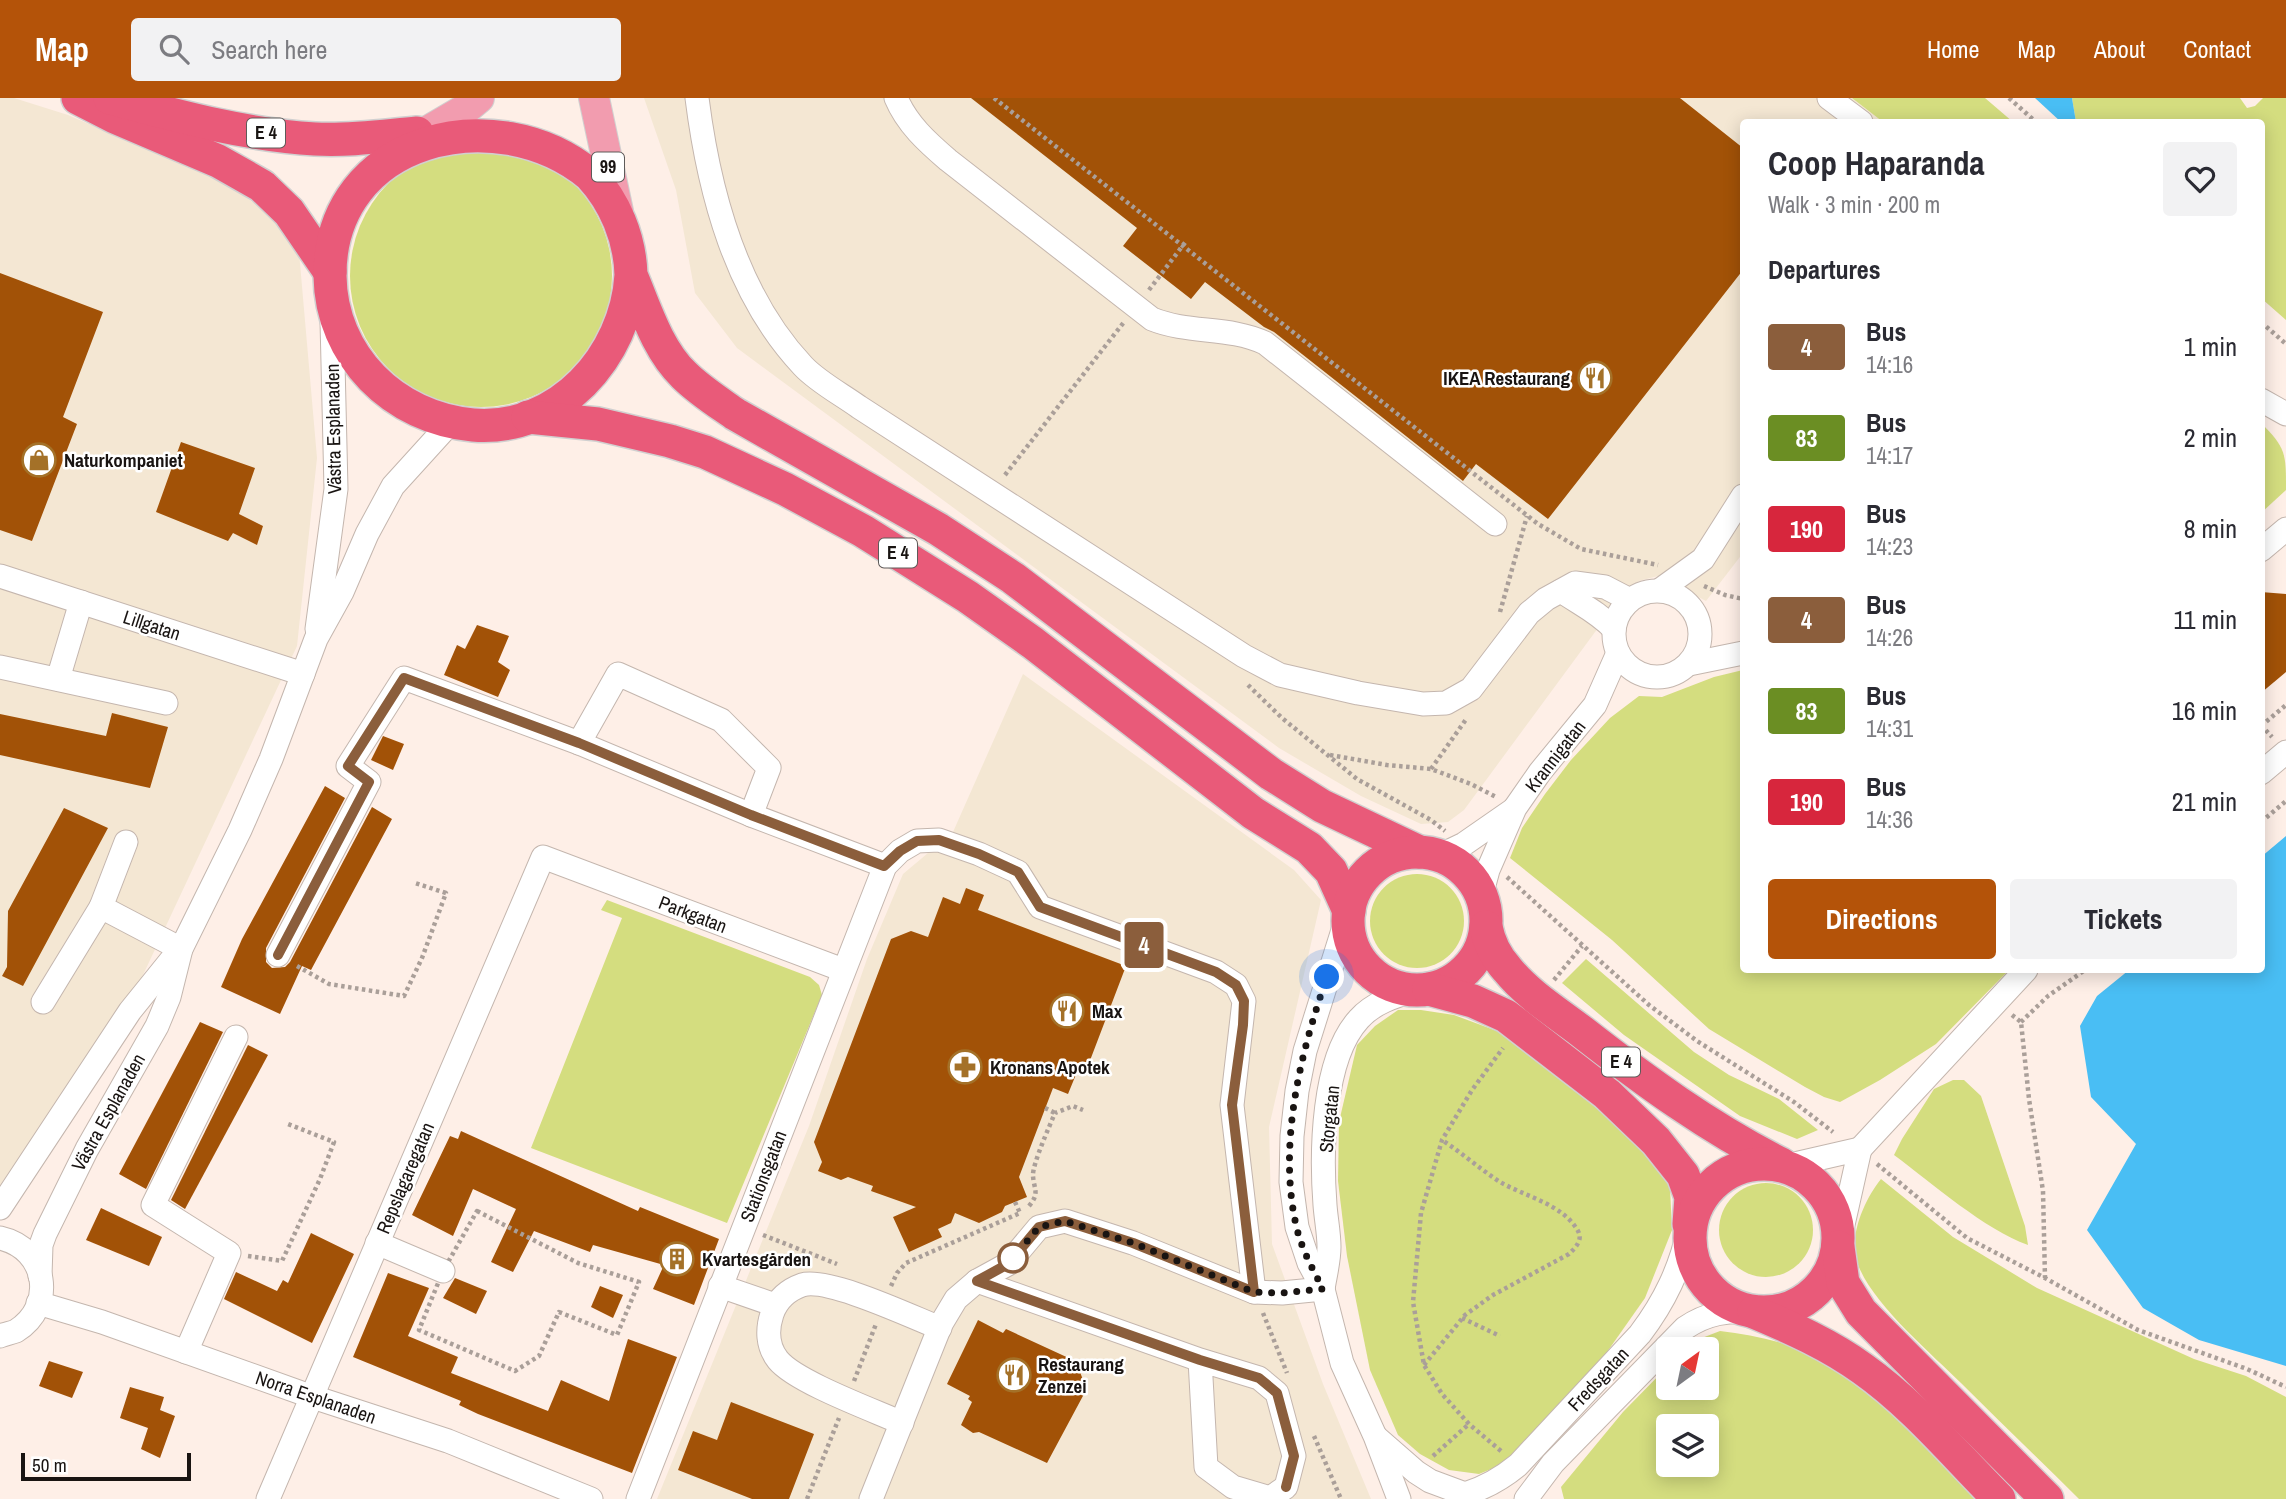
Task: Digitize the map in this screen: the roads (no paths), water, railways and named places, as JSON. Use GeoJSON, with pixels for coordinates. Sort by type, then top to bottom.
{"type":"FeatureCollection","features":[{"type":"Feature","properties":{"kind":"highway","name":"E 4"},"geometry":{"type":"LineString","coordinates":[[78,98],[115,117],[218,161],[262,186],[289,212],[330,287],[340,330],[350,350],[363,369],[398,401],[426,414],[452,421],[482,425],[528,417],[598,424],[705,452],[785,489],[863,531],[968,597],[1033,643],[1253,813],[1309,848],[1331,871],[1349,911],[1351,941],[1366,967],[1386,982],[1473,1001],[1506,1016],[1607,1094],[1656,1141],[1683,1175],[1691,1197],[1689,1229],[1694,1260],[1707,1284],[1727,1301],[1798,1331],[1864,1370],[1898,1398],[1999,1499]]}},
{"type":"Feature","properties":{"kind":"highway","name":"E 4"},"geometry":{"type":"LineString","coordinates":[[110,98],[216,126],[314,139],[426,132],[466,124],[499,125],[536,134],[577,160],[604,190],[614,207],[624,235],[631,261],[625,315],[616,340],[584,383],[564,399],[528,417]]}},
{"type":"Feature","properties":{"kind":"highway","name":"E 4"},"geometry":{"type":"LineString","coordinates":[[330,287],[333,243],[351,195],[380,161],[396,148],[426,132]]}},
{"type":"Feature","properties":{"kind":"highway","name":"E 4"},"geometry":{"type":"LineString","coordinates":[[631,275],[666,352],[682,374],[709,397],[938,529],[1013,578],[1271,774],[1322,806],[1466,872],[1491,900],[1491,943],[1502,962],[1534,995],[1686,1110],[1745,1146],[1808,1178],[1823,1194],[1835,1219],[1843,1283],[1861,1312],[2047,1499]]}},
{"type":"Feature","properties":{"kind":"highway"},"geometry":{"type":"LineString","coordinates":[[1349,911],[1356,889],[1370,870],[1390,858],[1429,854]]}},
{"type":"Feature","properties":{"kind":"highway"},"geometry":{"type":"LineString","coordinates":[[1422,989],[1448,982],[1467,968],[1481,947],[1491,900]]}},
{"type":"Feature","properties":{"kind":"highway"},"geometry":{"type":"LineString","coordinates":[[1689,1229],[1701,1198],[1724,1175],[1743,1166],[1786,1166]]}},
{"type":"Feature","properties":{"kind":"highway"},"geometry":{"type":"LineString","coordinates":[[1754,1312],[1783,1310],[1810,1296],[1827,1277],[1838,1247]]}},
{"type":"Feature","properties":{"kind":"main road"},"geometry":{"type":"LineString","coordinates":[[426,132],[479,98]]}},
{"type":"Feature","properties":{"kind":"main road","name":"99"},"geometry":{"type":"LineString","coordinates":[[594,98],[624,235]]}},
{"type":"Feature","properties":{"kind":"street"},"geometry":{"type":"LineString","coordinates":[[697,98],[702,134],[725,230],[755,302],[780,340],[805,368],[1244,656],[1280,675],[1423,705],[1446,703],[1471,689],[1529,613],[1546,599],[1575,583],[1587,583],[1605,587],[1630,600]]}},
{"type":"Feature","properties":{"kind":"street"},"geometry":{"type":"LineString","coordinates":[[896,98],[908,121],[938,151],[1152,319],[1168,326],[1234,332],[1265,343],[1495,524]]}},
{"type":"Feature","properties":{"kind":"street"},"geometry":{"type":"LineString","coordinates":[[1829,98],[1857,119]]}},
{"type":"Feature","properties":{"kind":"street","name":"Västra Esplanaden"},"geometry":{"type":"LineString","coordinates":[[316,639],[336,489],[330,287]]}},
{"type":"Feature","properties":{"kind":"street"},"geometry":{"type":"LineString","coordinates":[[2265,402],[2286,414]]}},
{"type":"Feature","properties":{"kind":"street","name":"Västra Esplanaden"},"geometry":{"type":"LineString","coordinates":[[38,1303],[42,1283],[41,1245],[45,1234],[87,1149],[157,1026],[169,997],[181,949],[240,830],[271,759],[316,639],[342,592],[385,499],[403,474],[452,421]]}},
{"type":"Feature","properties":{"kind":"street"},"geometry":{"type":"LineString","coordinates":[[1740,501],[1690,579],[1639,594],[1622,608],[1614,629],[1614,642],[1618,653],[1625,663],[1646,676],[1669,676],[1689,664],[1740,653]]}},
{"type":"Feature","properties":{"kind":"street"},"geometry":{"type":"LineString","coordinates":[[2265,547],[2286,529]]}},
{"type":"Feature","properties":{"kind":"street","name":"Lillgatan"},"geometry":{"type":"LineString","coordinates":[[0,576],[303,674]]}},
{"type":"Feature","properties":{"kind":"street"},"geometry":{"type":"LineString","coordinates":[[1689,664],[1699,648],[1690,579]]}},
{"type":"Feature","properties":{"kind":"street"},"geometry":{"type":"LineString","coordinates":[[1660,590],[1673,593],[1696,618],[1740,650]]}},
{"type":"Feature","properties":{"kind":"street"},"geometry":{"type":"LineString","coordinates":[[1561,591],[1585,604],[1614,629]]}},
{"type":"Feature","properties":{"kind":"street"},"geometry":{"type":"LineString","coordinates":[[58,679],[81,602]]}},
{"type":"Feature","properties":{"kind":"street","name":"Krannigatan"},"geometry":{"type":"LineString","coordinates":[[1491,900],[1488,870],[1516,808],[1540,772],[1595,705],[1618,653]]}},
{"type":"Feature","properties":{"kind":"street"},"geometry":{"type":"LineString","coordinates":[[0,667],[166,703]]}},
{"type":"Feature","properties":{"kind":"street"},"geometry":{"type":"LineString","coordinates":[[579,743],[618,674],[721,720],[769,768],[751,815]]}},
{"type":"Feature","properties":{"kind":"street","name":"Krannigatan"},"geometry":{"type":"LineString","coordinates":[[1595,705],[1629,682],[1646,676]]}},
{"type":"Feature","properties":{"kind":"street"},"geometry":{"type":"LineString","coordinates":[[278,955],[369,782],[348,766],[404,678],[579,743],[751,815],[884,866],[900,851],[917,841],[939,840],[969,850],[1018,872],[1040,907],[1216,972],[1236,985],[1244,1001],[1232,1105],[1254,1292]]}},
{"type":"Feature","properties":{"kind":"street"},"geometry":{"type":"LineString","coordinates":[[2265,770],[2286,752]]}},
{"type":"Feature","properties":{"kind":"street","name":"Krannigatan"},"geometry":{"type":"LineString","coordinates":[[1429,854],[1489,828],[1516,808]]}},
{"type":"Feature","properties":{"kind":"street"},"geometry":{"type":"LineString","coordinates":[[43,1002],[101,907],[126,842]]}},
{"type":"Feature","properties":{"kind":"street","name":"Parkgatan"},"geometry":{"type":"LineString","coordinates":[[543,858],[843,970]]}},
{"type":"Feature","properties":{"kind":"street","name":"Repslagaregatan"},"geometry":{"type":"LineString","coordinates":[[268,1499],[543,858]]}},
{"type":"Feature","properties":{"kind":"street","name":"Stationsgatan"},"geometry":{"type":"LineString","coordinates":[[638,1499],[884,866]]}},
{"type":"Feature","properties":{"kind":"street"},"geometry":{"type":"LineString","coordinates":[[101,907],[181,949]]}},
{"type":"Feature","properties":{"kind":"street","name":"Storgatan"},"geometry":{"type":"LineString","coordinates":[[1349,911],[1305,1051],[1292,1136],[1291,1182],[1297,1227],[1309,1263],[1323,1289],[1342,1363],[1375,1436],[1399,1499]]}},
{"type":"Feature","properties":{"kind":"street","name":"Västra Esplanaden"},"geometry":{"type":"LineString","coordinates":[[0,1208],[130,1011],[181,949]]}},
{"type":"Feature","properties":{"kind":"street"},"geometry":{"type":"LineString","coordinates":[[1838,1247],[1860,1149],[2023,973]]}},
{"type":"Feature","properties":{"kind":"street","name":"Storgatan"},"geometry":{"type":"LineString","coordinates":[[1323,1289],[1329,1248],[1324,1182],[1325,1135],[1336,1066],[1342,1046],[1359,1019],[1377,1005],[1422,989]]}},
{"type":"Feature","properties":{"kind":"street"},"geometry":{"type":"LineString","coordinates":[[186,1352],[229,1253],[153,1205],[236,1037]]}},
{"type":"Feature","properties":{"kind":"street"},"geometry":{"type":"LineString","coordinates":[[1786,1166],[1860,1149]]}},
{"type":"Feature","properties":{"kind":"street"},"geometry":{"type":"LineString","coordinates":[[871,1499],[940,1328],[956,1299],[977,1281],[1008,1264],[1039,1227],[1065,1221],[1133,1243],[1254,1292],[1282,1293],[1323,1289]]}},
{"type":"Feature","properties":{"kind":"street","name":"Fredsgatan"},"geometry":{"type":"LineString","coordinates":[[1472,1497],[1518,1465],[1640,1334],[1672,1285],[1689,1229]]}},
{"type":"Feature","properties":{"kind":"street"},"geometry":{"type":"LineString","coordinates":[[0,1238],[24,1247],[37,1263],[40,1276]]}},
{"type":"Feature","properties":{"kind":"street"},"geometry":{"type":"LineString","coordinates":[[377,1243],[443,1271]]}},
{"type":"Feature","properties":{"kind":"street"},"geometry":{"type":"LineString","coordinates":[[977,1281],[1200,1360],[1259,1378],[1277,1393],[1294,1456],[1286,1487],[1270,1498],[1233,1487],[1206,1466],[1200,1360]]}},
{"type":"Feature","properties":{"kind":"street"},"geometry":{"type":"LineString","coordinates":[[902,1423],[798,1376],[778,1360],[768,1340],[769,1322],[775,1305],[783,1295],[803,1284],[828,1285],[940,1328]]}},
{"type":"Feature","properties":{"kind":"street"},"geometry":{"type":"LineString","coordinates":[[720,1286],[775,1305]]}},
{"type":"Feature","properties":{"kind":"street"},"geometry":{"type":"LineString","coordinates":[[4,1337],[17,1330],[34,1312],[38,1303]]}},
{"type":"Feature","properties":{"kind":"street","name":"Norra Esplanaden"},"geometry":{"type":"LineString","coordinates":[[38,1303],[102,1322],[310,1396],[448,1441],[591,1499]]}},
{"type":"Feature","properties":{"kind":"street","name":"Fredsgatan"},"geometry":{"type":"LineString","coordinates":[[1526,1499],[1553,1463],[1685,1328],[1713,1314],[1754,1312]]}},
{"type":"Feature","properties":{"kind":"street","name":"Storgatan"},"geometry":{"type":"LineString","coordinates":[[1375,1436],[1430,1481],[1472,1497]]}},
{"type":"Feature","properties":{"kind":"street"},"geometry":{"type":"LineString","coordinates":[[1437,1499],[1446,1495],[1472,1497]]}},
{"type":"Feature","properties":{"kind":"water"},"geometry":{"type":"Polygon","coordinates":[[[2035,98],[2072,98],[2076,119],[2058,119],[2035,98]]]}},
{"type":"Feature","properties":{"kind":"water"},"geometry":{"type":"Polygon","coordinates":[[[2286,836],[2286,1366],[2199,1340],[2143,1308],[2087,1230],[2136,1144],[2091,1097],[2080,1026],[2097,996],[2125,973],[2265,973],[2265,854],[2286,836]]]}},
{"type":"Feature","properties":{"kind":"place","name":"IKEA Restaurang"},"geometry":{"type":"Point","coordinates":[1595,378]}},
{"type":"Feature","properties":{"kind":"place","name":"Naturkompaniet"},"geometry":{"type":"Point","coordinates":[39,460]}},
{"type":"Feature","properties":{"kind":"place","name":"Max"},"geometry":{"type":"Point","coordinates":[1067,1011]}},
{"type":"Feature","properties":{"kind":"place","name":"Kronans Apotek"},"geometry":{"type":"Point","coordinates":[965,1067]}},
{"type":"Feature","properties":{"kind":"place","name":"Kvartesgården"},"geometry":{"type":"Point","coordinates":[677,1259]}},
{"type":"Feature","properties":{"kind":"place","name":"Restaurang Zenzei"},"geometry":{"type":"Point","coordinates":[1014,1375]}}]}
